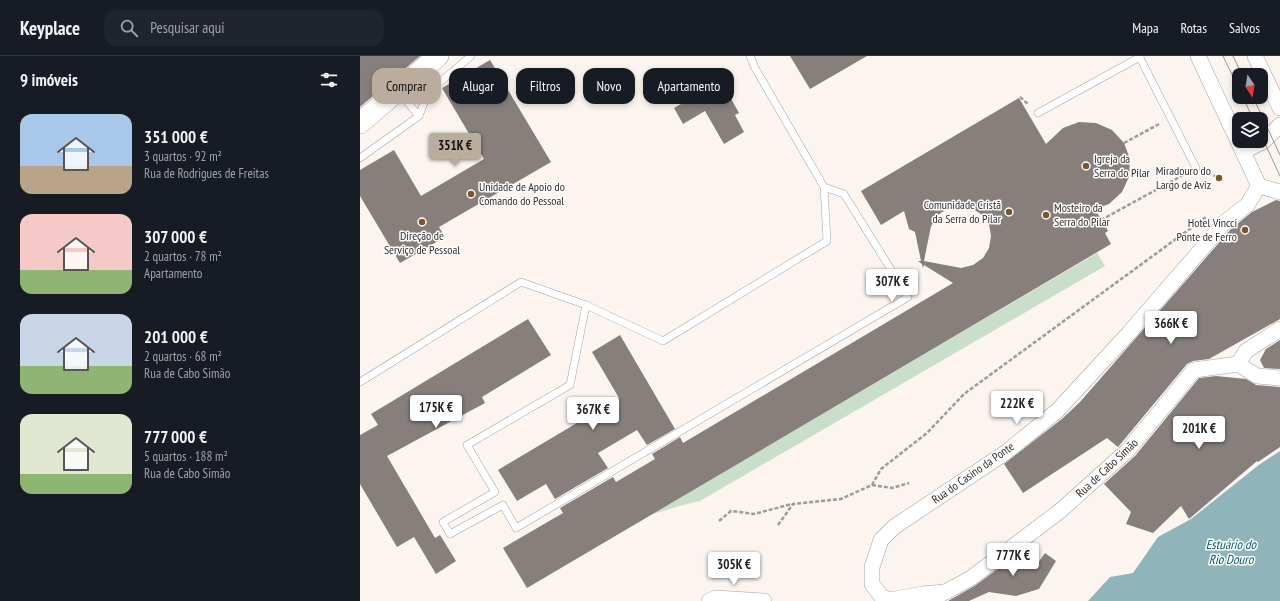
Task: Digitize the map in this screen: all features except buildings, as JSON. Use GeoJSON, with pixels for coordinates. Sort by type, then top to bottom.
{"type":"FeatureCollection","features":[{"type":"Feature","properties":{"kind":"main road"},"geometry":{"type":"LineString","coordinates":[[424,68],[438,56]]}},
{"type":"Feature","properties":{"kind":"main road"},"geometry":{"type":"LineString","coordinates":[[360,122],[381,104]]}},
{"type":"Feature","properties":{"kind":"street"},"geometry":{"type":"LineString","coordinates":[[1198,56],[1244,151],[1259,186],[1280,192]]}},
{"type":"Feature","properties":{"kind":"street"},"geometry":{"type":"LineString","coordinates":[[1255,56],[1280,108]]}},
{"type":"Feature","properties":{"kind":"street"},"geometry":{"type":"LineString","coordinates":[[1244,151],[1264,141],[1280,125]]}},
{"type":"Feature","properties":{"kind":"street","name":"Rua do Casino da Ponte"},"geometry":{"type":"LineString","coordinates":[[945,592],[890,600],[881,596],[872,584],[872,567],[881,540],[894,527],[1005,453],[1057,411],[1128,334],[1225,222],[1248,204],[1259,186]]}},
{"type":"Feature","properties":{"kind":"street"},"geometry":{"type":"LineString","coordinates":[[1280,330],[1246,351],[1238,364],[1257,376],[1280,378]]}},
{"type":"Feature","properties":{"kind":"street","name":"Rua de Cabo Simão"},"geometry":{"type":"LineString","coordinates":[[930,601],[971,578],[1060,511],[1128,450],[1194,370],[1238,364]]}},
{"type":"Feature","properties":{"kind":"street"},"geometry":{"type":"LineString","coordinates":[[709,601],[716,598],[764,601]]}},
{"type":"Feature","properties":{"kind":"lane"},"geometry":{"type":"LineString","coordinates":[[360,158],[419,116],[428,92],[471,56]]}},
{"type":"Feature","properties":{"kind":"lane"},"geometry":{"type":"LineString","coordinates":[[360,382],[521,282],[586,305],[664,341],[827,241],[824,187],[755,68],[750,56]]}},
{"type":"Feature","properties":{"kind":"lane"},"geometry":{"type":"LineString","coordinates":[[1038,113],[1140,57],[1196,168]]}},
{"type":"Feature","properties":{"kind":"lane"},"geometry":{"type":"LineString","coordinates":[[409,104],[419,116]]}},
{"type":"Feature","properties":{"kind":"lane"},"geometry":{"type":"LineString","coordinates":[[586,305],[570,385],[467,445],[495,492],[443,522],[450,534],[503,505],[516,528],[908,297],[844,194],[824,187]]}},
{"type":"Feature","properties":{"kind":"path"},"geometry":{"type":"LineString","coordinates":[[1124,143],[1170,118]]}},
{"type":"Feature","properties":{"kind":"path"},"geometry":{"type":"LineString","coordinates":[[1101,220],[1196,168]]}},
{"type":"Feature","properties":{"kind":"path"},"geometry":{"type":"LineString","coordinates":[[872,485],[881,469],[927,433],[964,394],[1206,217]]}},
{"type":"Feature","properties":{"kind":"path"},"geometry":{"type":"LineString","coordinates":[[719,521],[731,512],[754,514],[793,504],[841,499],[872,485],[892,488],[908,483]]}},
{"type":"Feature","properties":{"kind":"path"},"geometry":{"type":"LineString","coordinates":[[778,525],[793,504]]}},
{"type":"Feature","properties":{"kind":"green space"},"geometry":{"type":"Polygon","coordinates":[[[1097,253],[1105,266],[700,501],[650,515],[1097,253]]]}},
{"type":"Feature","properties":{"kind":"water","name":"Estuário do Rio Douro"},"geometry":{"type":"Polygon","coordinates":[[[1280,451],[1280,601],[1088,601],[1110,577],[1133,573],[1158,537],[1191,519],[1260,464],[1280,451]]]}},
{"type":"Feature","properties":{"kind":"tram line"},"geometry":{"type":"LineString","coordinates":[[1223,56],[1232,75]]}},
{"type":"Feature","properties":{"kind":"tram line"},"geometry":{"type":"LineString","coordinates":[[1233,56],[1239,68]]}},
{"type":"Feature","properties":{"kind":"tram line"},"geometry":{"type":"LineString","coordinates":[[1246,104],[1250,112]]}},
{"type":"Feature","properties":{"kind":"tram line"},"geometry":{"type":"LineString","coordinates":[[1256,104],[1280,155]]}},
{"type":"Feature","properties":{"kind":"tram line"},"geometry":{"type":"LineString","coordinates":[[1267,148],[1280,176]]}},
{"type":"Feature","properties":{"kind":"place","name":"Igreja da Serra do Pilar"},"geometry":{"type":"Point","coordinates":[1086,166]}},
{"type":"Feature","properties":{"kind":"place","name":"Miradouro do Largo de Aviz"},"geometry":{"type":"Point","coordinates":[1219,178]}},
{"type":"Feature","properties":{"kind":"place","name":"Unidade de Apoio do Comando do Pessoal"},"geometry":{"type":"Point","coordinates":[471,194]}},
{"type":"Feature","properties":{"kind":"place","name":"Comunidade Cristã da Serra do Pilar"},"geometry":{"type":"Point","coordinates":[1009,212]}},
{"type":"Feature","properties":{"kind":"place","name":"Mosteiro da Serra do Pilar"},"geometry":{"type":"Point","coordinates":[1046,215]}},
{"type":"Feature","properties":{"kind":"place","name":"Direção de Serviço de Pessoal"},"geometry":{"type":"Point","coordinates":[422,222]}},
{"type":"Feature","properties":{"kind":"place","name":"Hotel Vincci Ponte de Ferro"},"geometry":{"type":"Point","coordinates":[1245,230]}}]}
